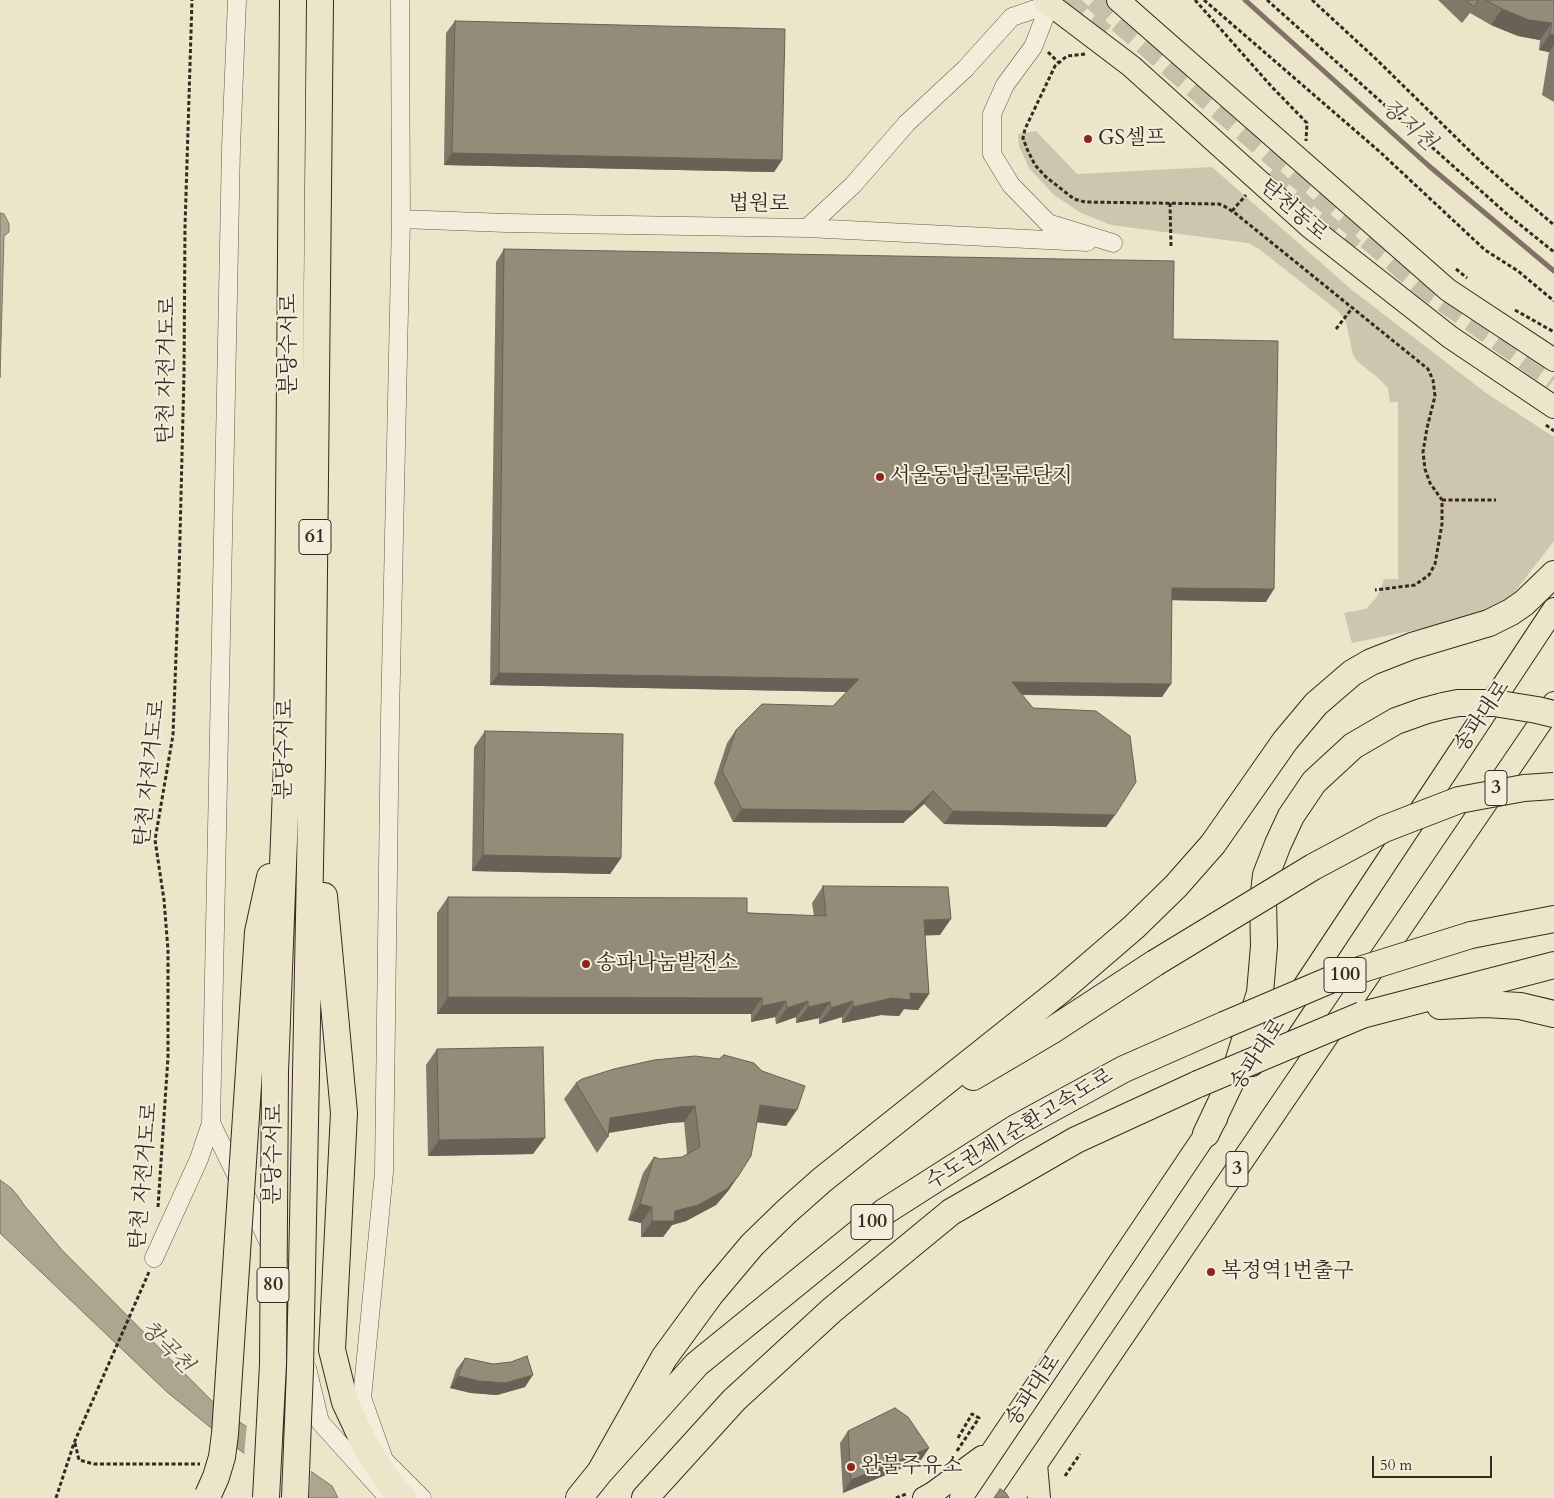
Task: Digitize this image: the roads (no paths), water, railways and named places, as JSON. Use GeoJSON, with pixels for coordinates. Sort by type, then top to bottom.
{"type":"FeatureCollection","features":[{"type":"Feature","properties":{"kind":"highway","name":"분당수서로"},"geometry":{"type":"LineString","coordinates":[[266,1498],[273,1364],[275,1072],[287,762],[292,0]]}},
{"type":"Feature","properties":{"kind":"highway","name":"분당수서로"},"geometry":{"type":"LineString","coordinates":[[294,1498],[300,1369],[312,762],[320,0]]}},
{"type":"Feature","properties":{"kind":"highway"},"geometry":{"type":"LineString","coordinates":[[600,1472],[664,1358],[730,1270],[760,1237],[798,1201],[1062,989],[1140,921],[1182,879],[1213,844],[1296,727],[1316,704],[1352,673],[1371,662],[1392,653],[1499,618],[1524,603],[1554,574]]}},
{"type":"Feature","properties":{"kind":"highway"},"geometry":{"type":"LineString","coordinates":[[1206,1134],[1234,1075],[1260,993],[1264,946],[1263,901],[1266,875],[1291,816],[1314,782],[1353,746],[1396,721],[1443,706],[1458,703],[1494,703],[1554,714]]}},
{"type":"Feature","properties":{"kind":"highway"},"geometry":{"type":"LineString","coordinates":[[207,1497],[222,1457],[225,1434],[258,932],[268,890],[287,762]]}},
{"type":"Feature","properties":{"kind":"highway"},"geometry":{"type":"LineString","coordinates":[[312,762],[344,1113],[332,1350],[345,1402],[366,1447],[386,1478],[403,1498]]}},
{"type":"Feature","properties":{"kind":"highway"},"geometry":{"type":"LineString","coordinates":[[880,1134],[1051,1031],[1154,964],[1313,866],[1384,829],[1459,800],[1524,788],[1554,786]]}},
{"type":"Feature","properties":{"kind":"highway","name":"수도권제1순환고속도로"},"geometry":{"type":"LineString","coordinates":[[579,1498],[697,1364],[884,1212],[1014,1129],[1124,1069],[1337,977],[1471,935],[1554,919]]}},
{"type":"Feature","properties":{"kind":"highway","name":"수도권제1순환고속도로"},"geometry":{"type":"LineString","coordinates":[[645,1498],[734,1400],[832,1310],[951,1212],[1076,1140],[1198,1084],[1362,1015],[1554,965]]}},
{"type":"Feature","properties":{"kind":"highway"},"geometry":{"type":"LineString","coordinates":[[1362,1015],[1446,1005],[1485,1004],[1520,1006],[1554,1014]]}},
{"type":"Feature","properties":{"kind":"main road","name":"탄천동로"},"geometry":{"type":"LineString","coordinates":[[1118,0],[1448,290],[1554,360]]}},
{"type":"Feature","properties":{"kind":"main road","name":"탄천동로"},"geometry":{"type":"LineString","coordinates":[[1049,1],[1131,66],[1310,227],[1450,337],[1554,407]]}},
{"type":"Feature","properties":{"kind":"main road","name":"송파대로"},"geometry":{"type":"LineString","coordinates":[[961,1498],[1206,1134],[1554,609]]}},
{"type":"Feature","properties":{"kind":"main road","name":"송파대로"},"geometry":{"type":"LineString","coordinates":[[1013,1498],[1554,703]]}},
{"type":"Feature","properties":{"kind":"main road"},"geometry":{"type":"LineString","coordinates":[[924,1498],[997,1446]]}},
{"type":"Feature","properties":{"kind":"main road"},"geometry":{"type":"LineString","coordinates":[[1036,1464],[1039,1498]]}},
{"type":"Feature","properties":{"kind":"street"},"geometry":{"type":"LineString","coordinates":[[151,1266],[199,1159],[211,1123],[230,158],[237,0]]}},
{"type":"Feature","properties":{"kind":"street"},"geometry":{"type":"LineString","coordinates":[[400,0],[401,219],[390,718],[384,1172],[362,1398],[384,1460],[422,1498]]}},
{"type":"Feature","properties":{"kind":"street"},"geometry":{"type":"LineString","coordinates":[[807,228],[1113,243],[1048,223],[1011,185],[992,154],[992,114],[1006,85],[1033,47],[1049,1]]}},
{"type":"Feature","properties":{"kind":"street","name":"법원로"},"geometry":{"type":"LineString","coordinates":[[401,219],[807,228],[853,185],[907,123],[965,69],[1012,17],[1049,1]]}},
{"type":"Feature","properties":{"kind":"street"},"geometry":{"type":"LineString","coordinates":[[211,1123],[286,1278],[320,1422],[389,1498]]}},
{"type":"Feature","properties":{"kind":"waterway","name":"장지천"},"geometry":{"type":"LineString","coordinates":[[1245,0],[1429,166],[1554,271]]}},
{"type":"Feature","properties":{"kind":"tunnel"},"geometry":{"type":"LineString","coordinates":[[1065,0],[1104,34]]}},
{"type":"Feature","properties":{"kind":"tunnel"},"geometry":{"type":"LineString","coordinates":[[1094,0],[1425,288],[1554,379]]}},
{"type":"Feature","properties":{"kind":"tunnel"},"geometry":{"type":"LineString","coordinates":[[1268,175],[1354,249]]}},
{"type":"Feature","properties":{"kind":"place","name":"GS셀프"},"geometry":{"type":"Point","coordinates":[1088,139]}},
{"type":"Feature","properties":{"kind":"place","name":"서울동남권물류단지"},"geometry":{"type":"Point","coordinates":[880,477]}},
{"type":"Feature","properties":{"kind":"place","name":"송파나눔발전소"},"geometry":{"type":"Point","coordinates":[586,964]}},
{"type":"Feature","properties":{"kind":"place","name":"복정역1번출구"},"geometry":{"type":"Point","coordinates":[1211,1272]}},
{"type":"Feature","properties":{"kind":"place","name":"완불주유소"},"geometry":{"type":"Point","coordinates":[851,1467]}},
{"type":"Feature","properties":{"kind":"water label","name":"창곡천"},"geometry":{"type":"Point","coordinates":[166,1348]}}]}
